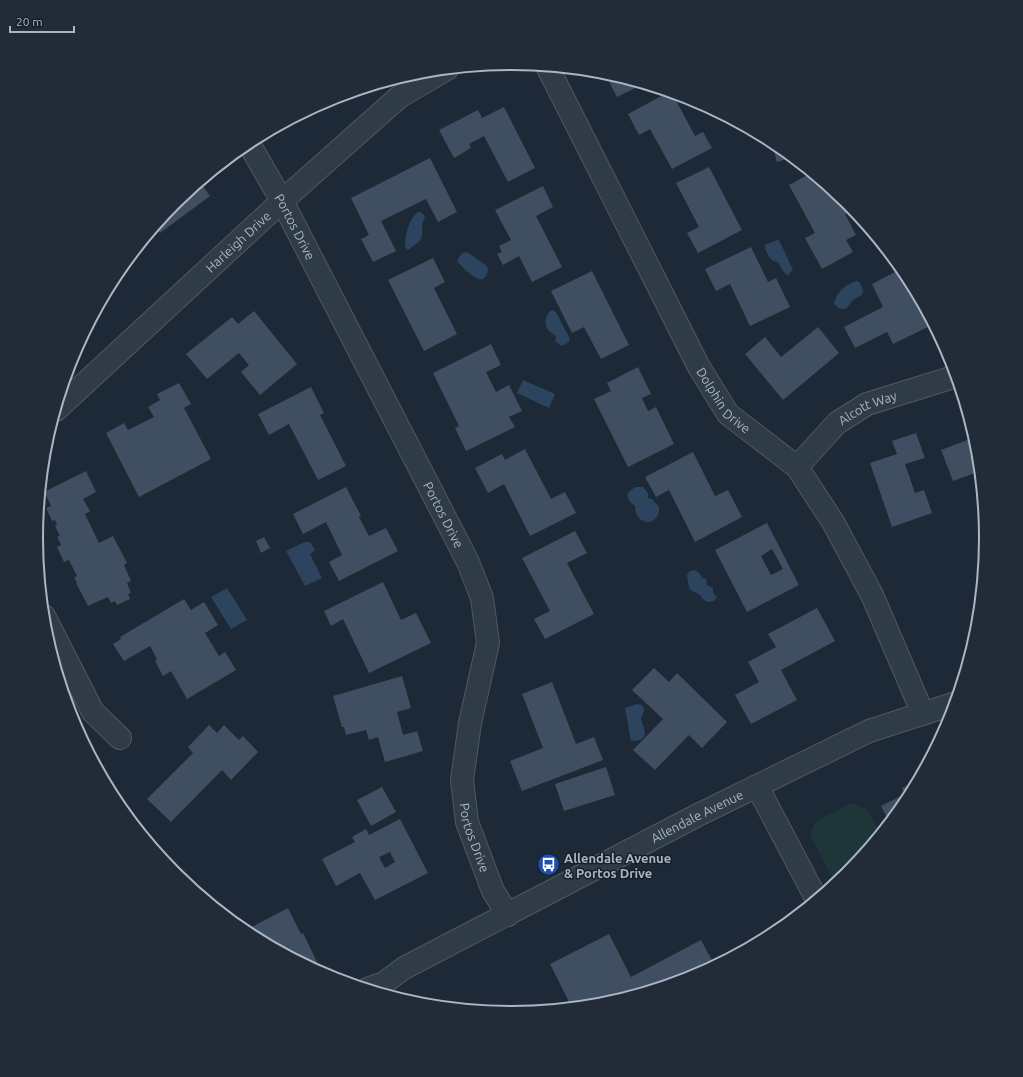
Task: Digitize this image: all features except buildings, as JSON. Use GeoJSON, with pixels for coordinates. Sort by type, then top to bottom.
{"type":"FeatureCollection","features":[{"type":"Feature","properties":{"kind":"street","name":"Dolphin Drive"},"geometry":{"type":"LineString","coordinates":[[550,72],[699,367],[728,414],[796,467],[833,522],[872,595],[923,714]]}},
{"type":"Feature","properties":{"kind":"street","name":"Harleigh Drive"},"geometry":{"type":"LineString","coordinates":[[63,403],[282,201],[399,97],[434,77]]}},
{"type":"Feature","properties":{"kind":"street","name":"Portos Drive"},"geometry":{"type":"LineString","coordinates":[[252,149],[282,201],[468,562],[482,598],[488,643],[470,723],[462,780],[467,822],[493,891],[508,915]]}},
{"type":"Feature","properties":{"kind":"street","name":"Alcott Way"},"geometry":{"type":"LineString","coordinates":[[796,467],[837,423],[867,404],[951,378]]}},
{"type":"Feature","properties":{"kind":"street"},"geometry":{"type":"LineString","coordinates":[[53,633],[93,712],[120,738]]}},
{"type":"Feature","properties":{"kind":"street","name":"Allendale Avenue"},"geometry":{"type":"LineString","coordinates":[[378,987],[404,968],[756,786],[869,731],[949,705]]}},
{"type":"Feature","properties":{"kind":"street"},"geometry":{"type":"LineString","coordinates":[[756,786],[815,895]]}},
{"type":"Feature","properties":{"kind":"green space"},"geometry":{"type":"Polygon","coordinates":[[[851,803],[867,809],[878,830],[833,879],[810,835],[815,822],[851,803]]]}},
{"type":"Feature","properties":{"kind":"water"},"geometry":{"type":"Polygon","coordinates":[[[418,212],[422,213],[425,217],[422,225],[422,236],[420,241],[408,250],[405,247],[406,233],[409,223],[418,212]]]}},
{"type":"Feature","properties":{"kind":"water"},"geometry":{"type":"Polygon","coordinates":[[[779,240],[793,270],[788,276],[778,262],[773,261],[769,257],[765,249],[765,245],[779,240]]]}},
{"type":"Feature","properties":{"kind":"water"},"geometry":{"type":"Polygon","coordinates":[[[466,252],[487,266],[488,270],[483,279],[473,276],[457,261],[461,254],[466,252]]]}},
{"type":"Feature","properties":{"kind":"water"},"geometry":{"type":"Polygon","coordinates":[[[856,281],[861,284],[863,291],[862,295],[854,299],[845,309],[837,307],[834,303],[840,292],[845,287],[856,281]]]}},
{"type":"Feature","properties":{"kind":"water"},"geometry":{"type":"Polygon","coordinates":[[[552,310],[556,312],[570,339],[569,342],[562,346],[555,341],[556,336],[546,328],[545,322],[547,316],[552,310]]]}},
{"type":"Feature","properties":{"kind":"water"},"geometry":{"type":"Polygon","coordinates":[[[523,380],[555,394],[549,408],[517,393],[523,380]]]}},
{"type":"Feature","properties":{"kind":"water"},"geometry":{"type":"Polygon","coordinates":[[[636,487],[643,487],[648,493],[648,498],[652,499],[659,507],[659,513],[652,521],[643,521],[639,518],[636,513],[635,506],[628,498],[628,494],[636,487]]]}},
{"type":"Feature","properties":{"kind":"water"},"geometry":{"type":"Polygon","coordinates":[[[305,542],[310,542],[315,550],[310,554],[322,578],[305,586],[286,551],[305,542]]]}},
{"type":"Feature","properties":{"kind":"water"},"geometry":{"type":"Polygon","coordinates":[[[693,570],[699,572],[702,578],[706,579],[707,585],[713,588],[713,593],[717,597],[714,601],[707,602],[699,594],[689,588],[687,575],[693,570]]]}},
{"type":"Feature","properties":{"kind":"water"},"geometry":{"type":"Polygon","coordinates":[[[227,588],[247,620],[231,629],[211,597],[227,588]]]}},
{"type":"Feature","properties":{"kind":"water"},"geometry":{"type":"Polygon","coordinates":[[[637,704],[642,705],[644,709],[641,718],[645,735],[638,741],[631,741],[625,708],[637,704]]]}},
{"type":"Feature","properties":{"kind":"place","name":"Allendale Avenue & Portos Drive"},"geometry":{"type":"Point","coordinates":[549,865]}}]}
